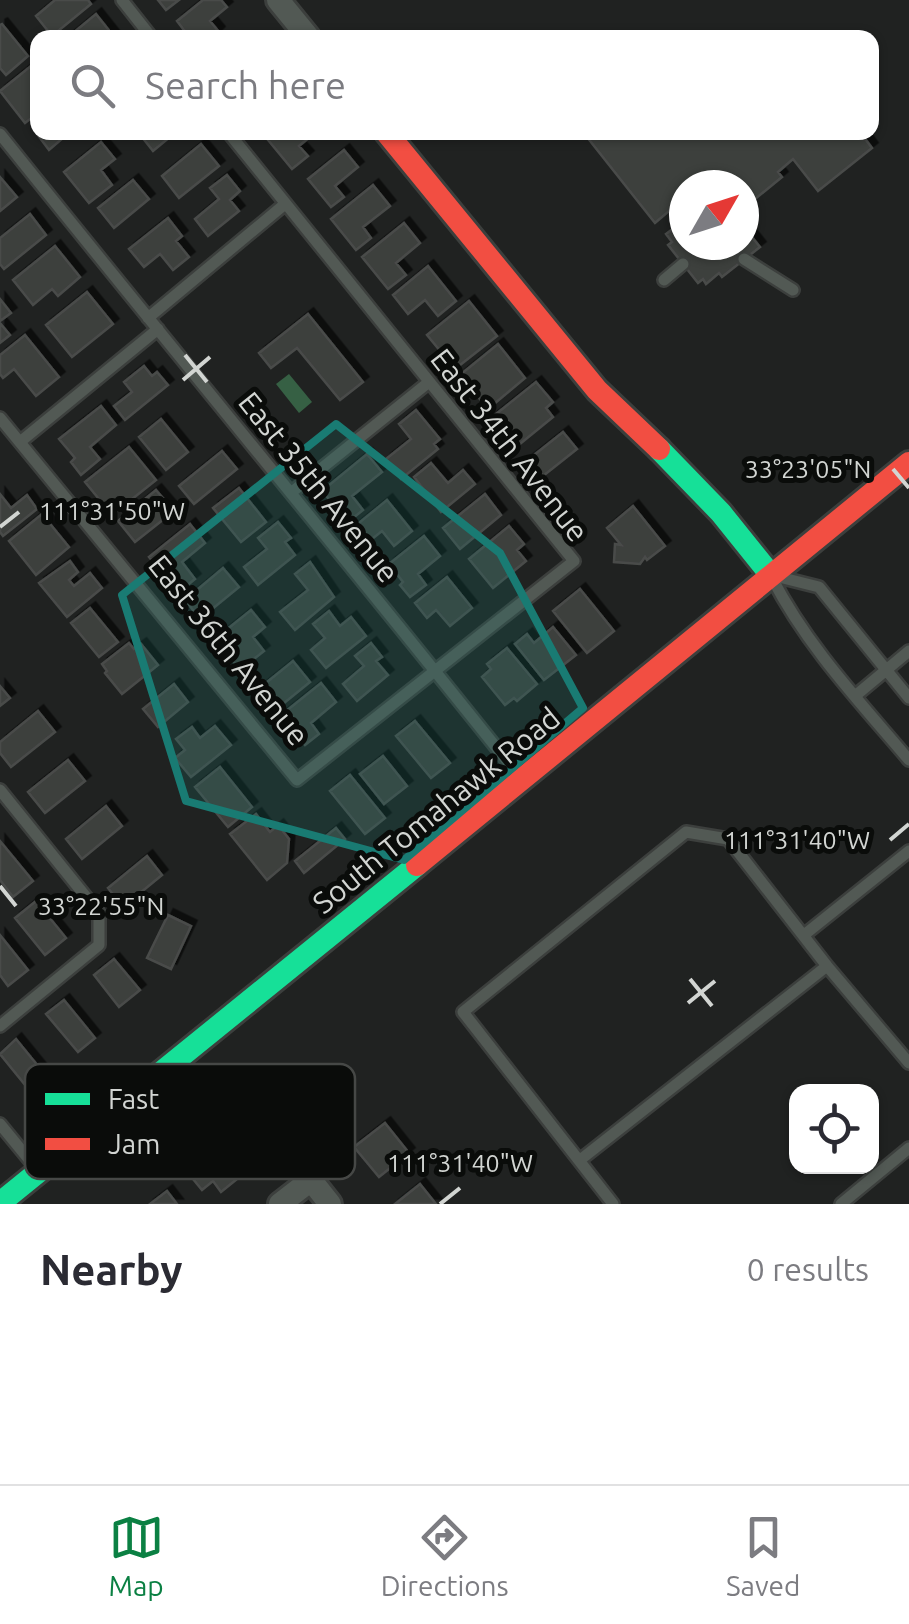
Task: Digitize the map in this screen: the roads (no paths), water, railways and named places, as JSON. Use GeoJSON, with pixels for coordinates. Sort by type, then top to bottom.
{"type":"FeatureCollection","features":[{"type":"Feature","properties":{"kind":"main road"},"geometry":{"type":"LineString","coordinates":[[393,140],[597,390],[663,452],[770,574]]}},
{"type":"Feature","properties":{"kind":"main road","name":"South Tomahawk Road"},"geometry":{"type":"LineString","coordinates":[[170,1064],[909,462]]}},
{"type":"Feature","properties":{"kind":"main road","name":"South Tomahawk Road"},"geometry":{"type":"LineString","coordinates":[[0,1203],[28,1179]]}},
{"type":"Feature","properties":{"kind":"street"},"geometry":{"type":"LineString","coordinates":[[278,0],[302,30]]}},
{"type":"Feature","properties":{"kind":"street"},"geometry":{"type":"LineString","coordinates":[[280,1204],[311,1180],[330,1204]]}},
{"type":"Feature","properties":{"kind":"lane"},"geometry":{"type":"LineString","coordinates":[[122,0],[146,30]]}},
{"type":"Feature","properties":{"kind":"lane","name":"East 35th Avenue"},"geometry":{"type":"LineString","coordinates":[[0,134],[522,780]]}},
{"type":"Feature","properties":{"kind":"lane","name":"East 34th Avenue"},"geometry":{"type":"LineString","coordinates":[[234,140],[574,561],[297,780]]}},
{"type":"Feature","properties":{"kind":"lane"},"geometry":{"type":"LineString","coordinates":[[148,318],[285,204]]}},
{"type":"Feature","properties":{"kind":"lane"},"geometry":{"type":"LineString","coordinates":[[746,260],[794,290]]}},
{"type":"Feature","properties":{"kind":"lane"},"geometry":{"type":"LineString","coordinates":[[664,280],[683,264]]}},
{"type":"Feature","properties":{"kind":"lane"},"geometry":{"type":"LineString","coordinates":[[20,442],[158,330]]}},
{"type":"Feature","properties":{"kind":"lane"},"geometry":{"type":"LineString","coordinates":[[292,492],[429,382]]}},
{"type":"Feature","properties":{"kind":"lane","name":"East 36th Avenue"},"geometry":{"type":"LineString","coordinates":[[0,418],[297,780]]}},
{"type":"Feature","properties":{"kind":"lane"},"geometry":{"type":"LineString","coordinates":[[770,574],[819,588],[909,698]]}},
{"type":"Feature","properties":{"kind":"lane"},"geometry":{"type":"LineString","coordinates":[[770,574],[792,617],[909,760]]}},
{"type":"Feature","properties":{"kind":"lane"},"geometry":{"type":"LineString","coordinates":[[855,696],[909,651]]}},
{"type":"Feature","properties":{"kind":"lane"},"geometry":{"type":"LineString","coordinates":[[0,790],[5,807],[99,913],[99,945],[0,1026]]}},
{"type":"Feature","properties":{"kind":"lane"},"geometry":{"type":"LineString","coordinates":[[613,1204],[463,1012],[686,832],[728,839],[909,1063]]}},
{"type":"Feature","properties":{"kind":"lane"},"geometry":{"type":"LineString","coordinates":[[804,935],[909,850]]}},
{"type":"Feature","properties":{"kind":"lane"},"geometry":{"type":"LineString","coordinates":[[580,1160],[827,966]]}},
{"type":"Feature","properties":{"kind":"lane"},"geometry":{"type":"LineString","coordinates":[[0,1124],[25,1155]]}},
{"type":"Feature","properties":{"kind":"lane"},"geometry":{"type":"LineString","coordinates":[[841,1204],[909,1148]]}}]}
